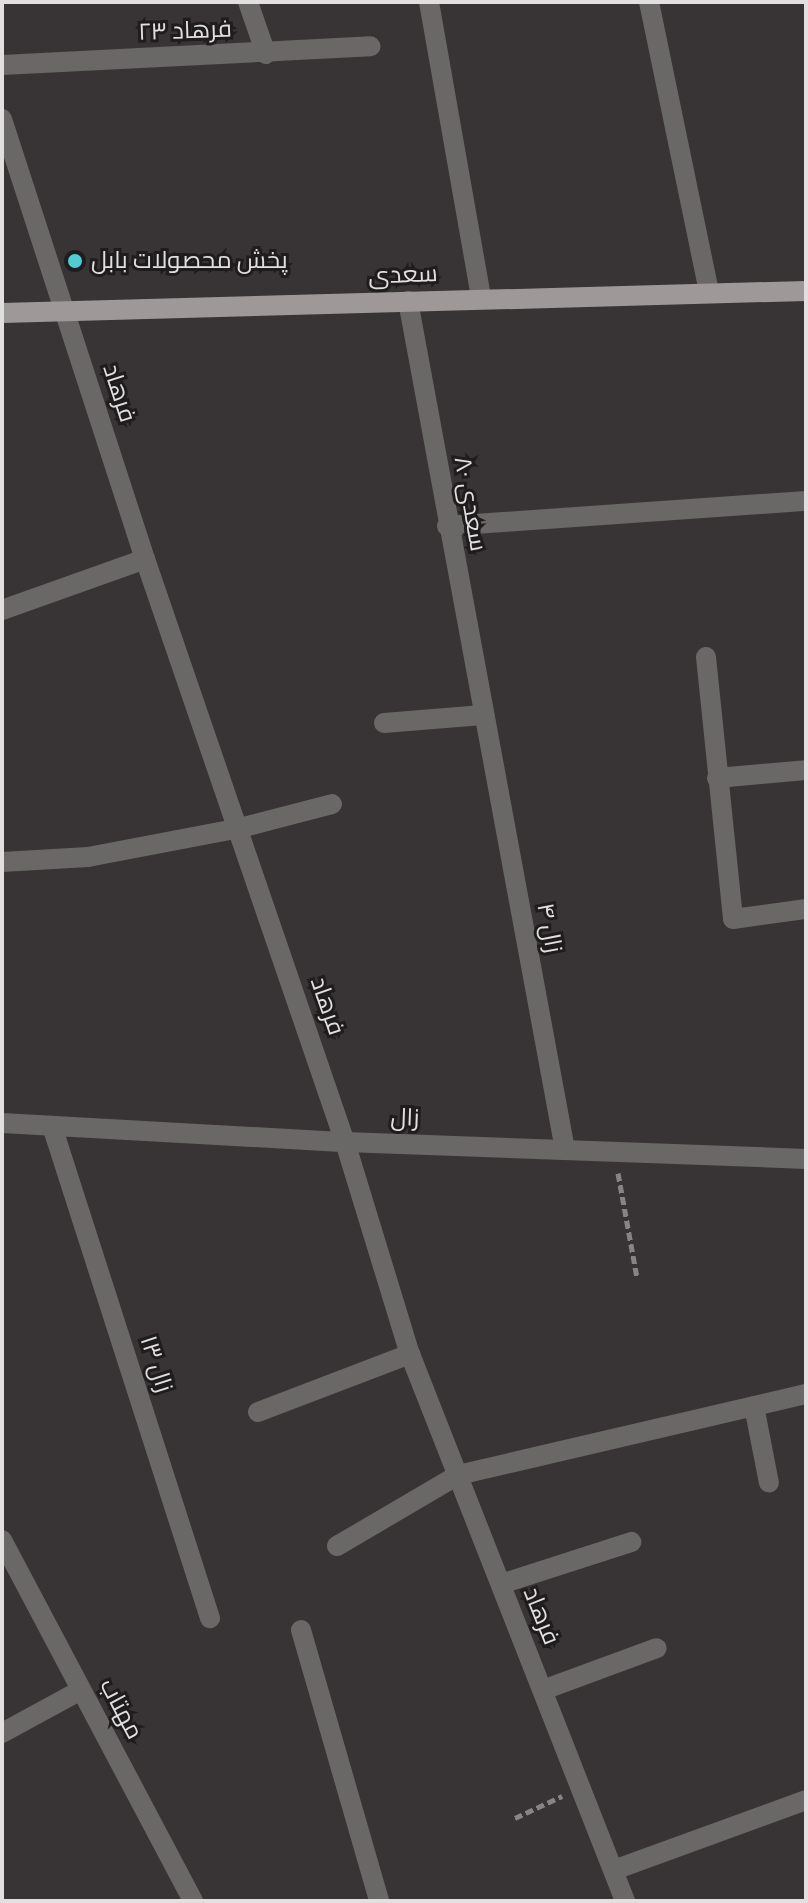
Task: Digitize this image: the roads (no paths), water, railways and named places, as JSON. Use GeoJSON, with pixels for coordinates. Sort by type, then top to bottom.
{"type":"FeatureCollection","features":[{"type":"Feature","properties":{"kind":"main road","name":"سعدی"},"geometry":{"type":"LineString","coordinates":[[2,313],[806,291]]}},
{"type":"Feature","properties":{"kind":"street"},"geometry":{"type":"LineString","coordinates":[[248,2],[266,54]]}},
{"type":"Feature","properties":{"kind":"street"},"geometry":{"type":"LineString","coordinates":[[429,2],[481,298]]}},
{"type":"Feature","properties":{"kind":"street"},"geometry":{"type":"LineString","coordinates":[[649,2],[709,292]]}},
{"type":"Feature","properties":{"kind":"street","name":"فرهاد ۲۳"},"geometry":{"type":"LineString","coordinates":[[2,65],[266,54],[371,46]]}},
{"type":"Feature","properties":{"kind":"street","name":"فرهاد"},"geometry":{"type":"LineString","coordinates":[[2,119],[145,559],[240,828],[345,1142],[410,1354],[625,1901]]}},
{"type":"Feature","properties":{"kind":"street","name":"سعدی ۸۰"},"geometry":{"type":"LineString","coordinates":[[408,301],[483,715]]}},
{"type":"Feature","properties":{"kind":"street"},"geometry":{"type":"LineString","coordinates":[[447,526],[806,501]]}},
{"type":"Feature","properties":{"kind":"street"},"geometry":{"type":"LineString","coordinates":[[2,610],[145,559]]}},
{"type":"Feature","properties":{"kind":"street"},"geometry":{"type":"LineString","coordinates":[[706,657],[733,919],[806,909]]}},
{"type":"Feature","properties":{"kind":"street"},"geometry":{"type":"LineString","coordinates":[[384,723],[483,715]]}},
{"type":"Feature","properties":{"kind":"street","name":"زال ۴"},"geometry":{"type":"LineString","coordinates":[[483,715],[565,1150]]}},
{"type":"Feature","properties":{"kind":"street"},"geometry":{"type":"LineString","coordinates":[[717,778],[806,770]]}},
{"type":"Feature","properties":{"kind":"street"},"geometry":{"type":"LineString","coordinates":[[2,862],[88,857],[240,828],[332,804]]}},
{"type":"Feature","properties":{"kind":"street","name":"زال"},"geometry":{"type":"LineString","coordinates":[[2,1123],[345,1142],[806,1159]]}},
{"type":"Feature","properties":{"kind":"street","name":"زال ۱۳"},"geometry":{"type":"LineString","coordinates":[[52,1126],[210,1618]]}},
{"type":"Feature","properties":{"kind":"street"},"geometry":{"type":"LineString","coordinates":[[258,1412],[410,1354]]}},
{"type":"Feature","properties":{"kind":"street"},"geometry":{"type":"LineString","coordinates":[[337,1546],[458,1475],[806,1394]]}},
{"type":"Feature","properties":{"kind":"street"},"geometry":{"type":"LineString","coordinates":[[754,1406],[769,1483]]}},
{"type":"Feature","properties":{"kind":"street","name":"مهتاب"},"geometry":{"type":"LineString","coordinates":[[2,1540],[193,1901]]}},
{"type":"Feature","properties":{"kind":"street"},"geometry":{"type":"LineString","coordinates":[[501,1584],[631,1542]]}},
{"type":"Feature","properties":{"kind":"street"},"geometry":{"type":"LineString","coordinates":[[301,1630],[379,1901]]}},
{"type":"Feature","properties":{"kind":"street"},"geometry":{"type":"LineString","coordinates":[[543,1690],[657,1648]]}},
{"type":"Feature","properties":{"kind":"street"},"geometry":{"type":"LineString","coordinates":[[2,1733],[81,1690]]}},
{"type":"Feature","properties":{"kind":"street"},"geometry":{"type":"LineString","coordinates":[[614,1870],[806,1800]]}},
{"type":"Feature","properties":{"kind":"place","name":"پخش محصولات بابل"},"geometry":{"type":"Point","coordinates":[75,261]}}]}
